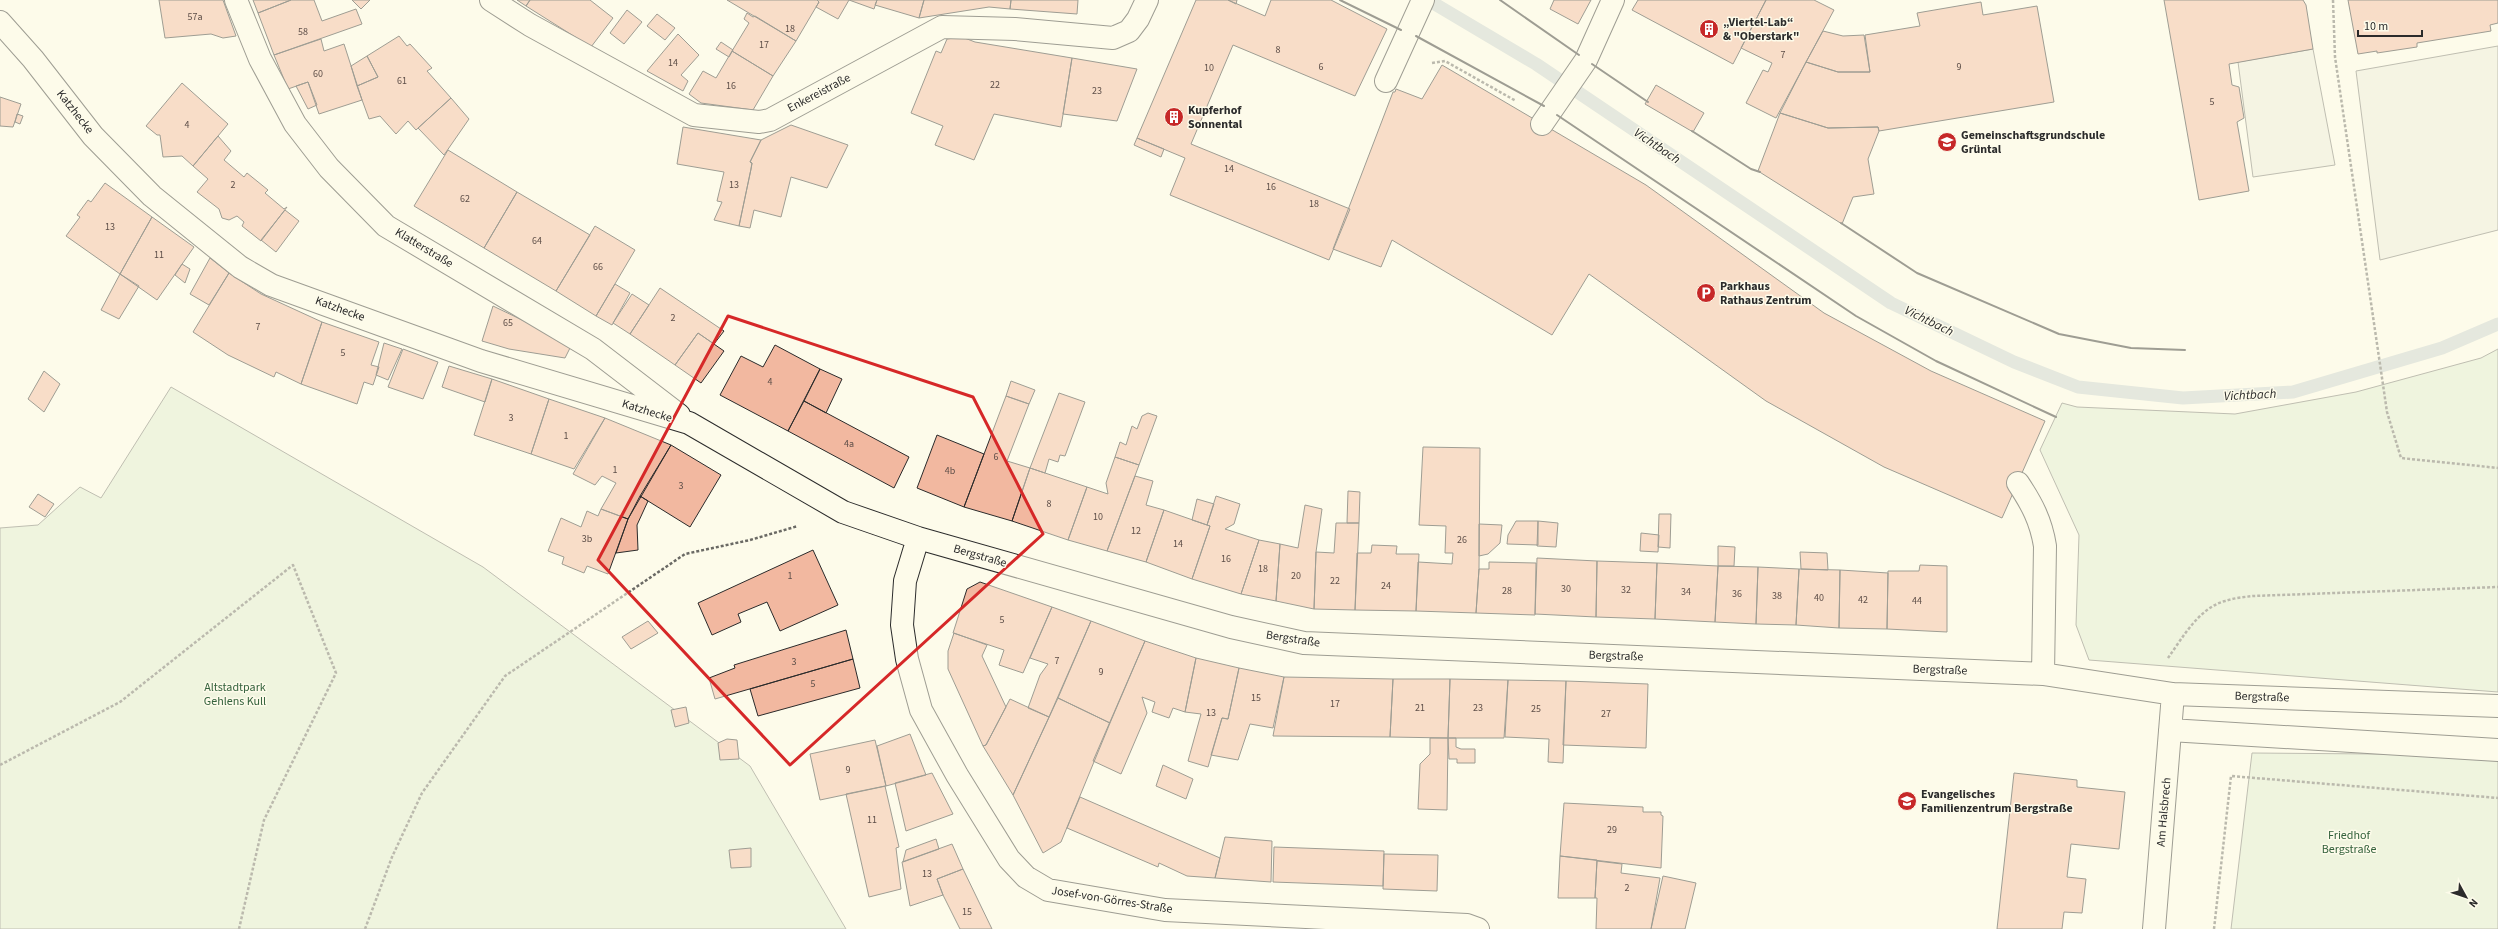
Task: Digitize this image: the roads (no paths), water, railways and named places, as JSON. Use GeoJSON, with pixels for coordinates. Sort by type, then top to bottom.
{"type":"FeatureCollection","features":[{"type":"Feature","properties":{"kind":"street","name":"Klatterstraße"},"geometry":{"type":"LineString","coordinates":[[236,0],[260,59],[295,124],[329,168],[386,226],[593,349],[689,424]]}},
{"type":"Feature","properties":{"kind":"street","name":"Enkereistraße"},"geometry":{"type":"LineString","coordinates":[[492,0],[530,25],[694,115],[759,122],[770,120],[942,27],[1015,29],[1112,38],[1129,31],[1138,19],[1147,0]]}},
{"type":"Feature","properties":{"kind":"street"},"geometry":{"type":"LineString","coordinates":[[1386,81],[1423,0]]}},
{"type":"Feature","properties":{"kind":"street"},"geometry":{"type":"LineString","coordinates":[[1547,118],[1586,60],[1613,0]]}},
{"type":"Feature","properties":{"kind":"street","name":"Katzhecke"},"geometry":{"type":"LineString","coordinates":[[0,22],[33,59],[93,136],[152,196],[240,267],[271,285],[481,361],[689,424],[763,467]]}},
{"type":"Feature","properties":{"kind":"street","name":"Bergstraße"},"geometry":{"type":"LineString","coordinates":[[763,467],[843,512],[918,538],[1231,627],[1304,643],[2043,674],[2163,693],[2498,706]]}},
{"type":"Feature","properties":{"kind":"street"},"geometry":{"type":"LineString","coordinates":[[2018,483],[2034,507],[2042,526],[2045,546],[2043,674]]}},
{"type":"Feature","properties":{"kind":"street","name":"Josef-von-Görres-Straße"},"geometry":{"type":"LineString","coordinates":[[918,538],[905,581],[902,625],[907,659],[921,710],[957,775],[1009,859],[1026,877],[1048,890],[1165,910],[1467,925],[1478,929]]}},
{"type":"Feature","properties":{"kind":"street","name":"Am Halsbrech"},"geometry":{"type":"LineString","coordinates":[[2154,929],[2170,730],[2163,693]]}},
{"type":"Feature","properties":{"kind":"street"},"geometry":{"type":"LineString","coordinates":[[2170,730],[2498,750]]}},
{"type":"Feature","properties":{"kind":"waterway","name":"Vichtbach"},"geometry":{"type":"LineString","coordinates":[[1428,0],[1536,64],[1891,303],[2014,362],[2078,387],[2183,398],[2293,392],[2442,348],[2498,324]]}},
{"type":"Feature","properties":{"kind":"place","name":"„Viertel-Lab“ & \"Oberstark\""},"geometry":{"type":"Point","coordinates":[1709,29]}},
{"type":"Feature","properties":{"kind":"place","name":"Kupferhof Sonnental"},"geometry":{"type":"Point","coordinates":[1174,117]}},
{"type":"Feature","properties":{"kind":"place","name":"Gemeinschaftsgrundschule Grüntal"},"geometry":{"type":"Point","coordinates":[1947,142]}},
{"type":"Feature","properties":{"kind":"place","name":"Parkhaus Rathaus Zentrum"},"geometry":{"type":"Point","coordinates":[1706,293]}},
{"type":"Feature","properties":{"kind":"place","name":"Evangelisches Familienzentrum Bergstraße"},"geometry":{"type":"Point","coordinates":[1907,801]}},
{"type":"Feature","properties":{"kind":"park label","name":"Altstadtpark Gehlens Kull"},"geometry":{"type":"Point","coordinates":[235,694]}},
{"type":"Feature","properties":{"kind":"park label","name":"Friedhof Bergstraße"},"geometry":{"type":"Point","coordinates":[2349,842]}}]}
